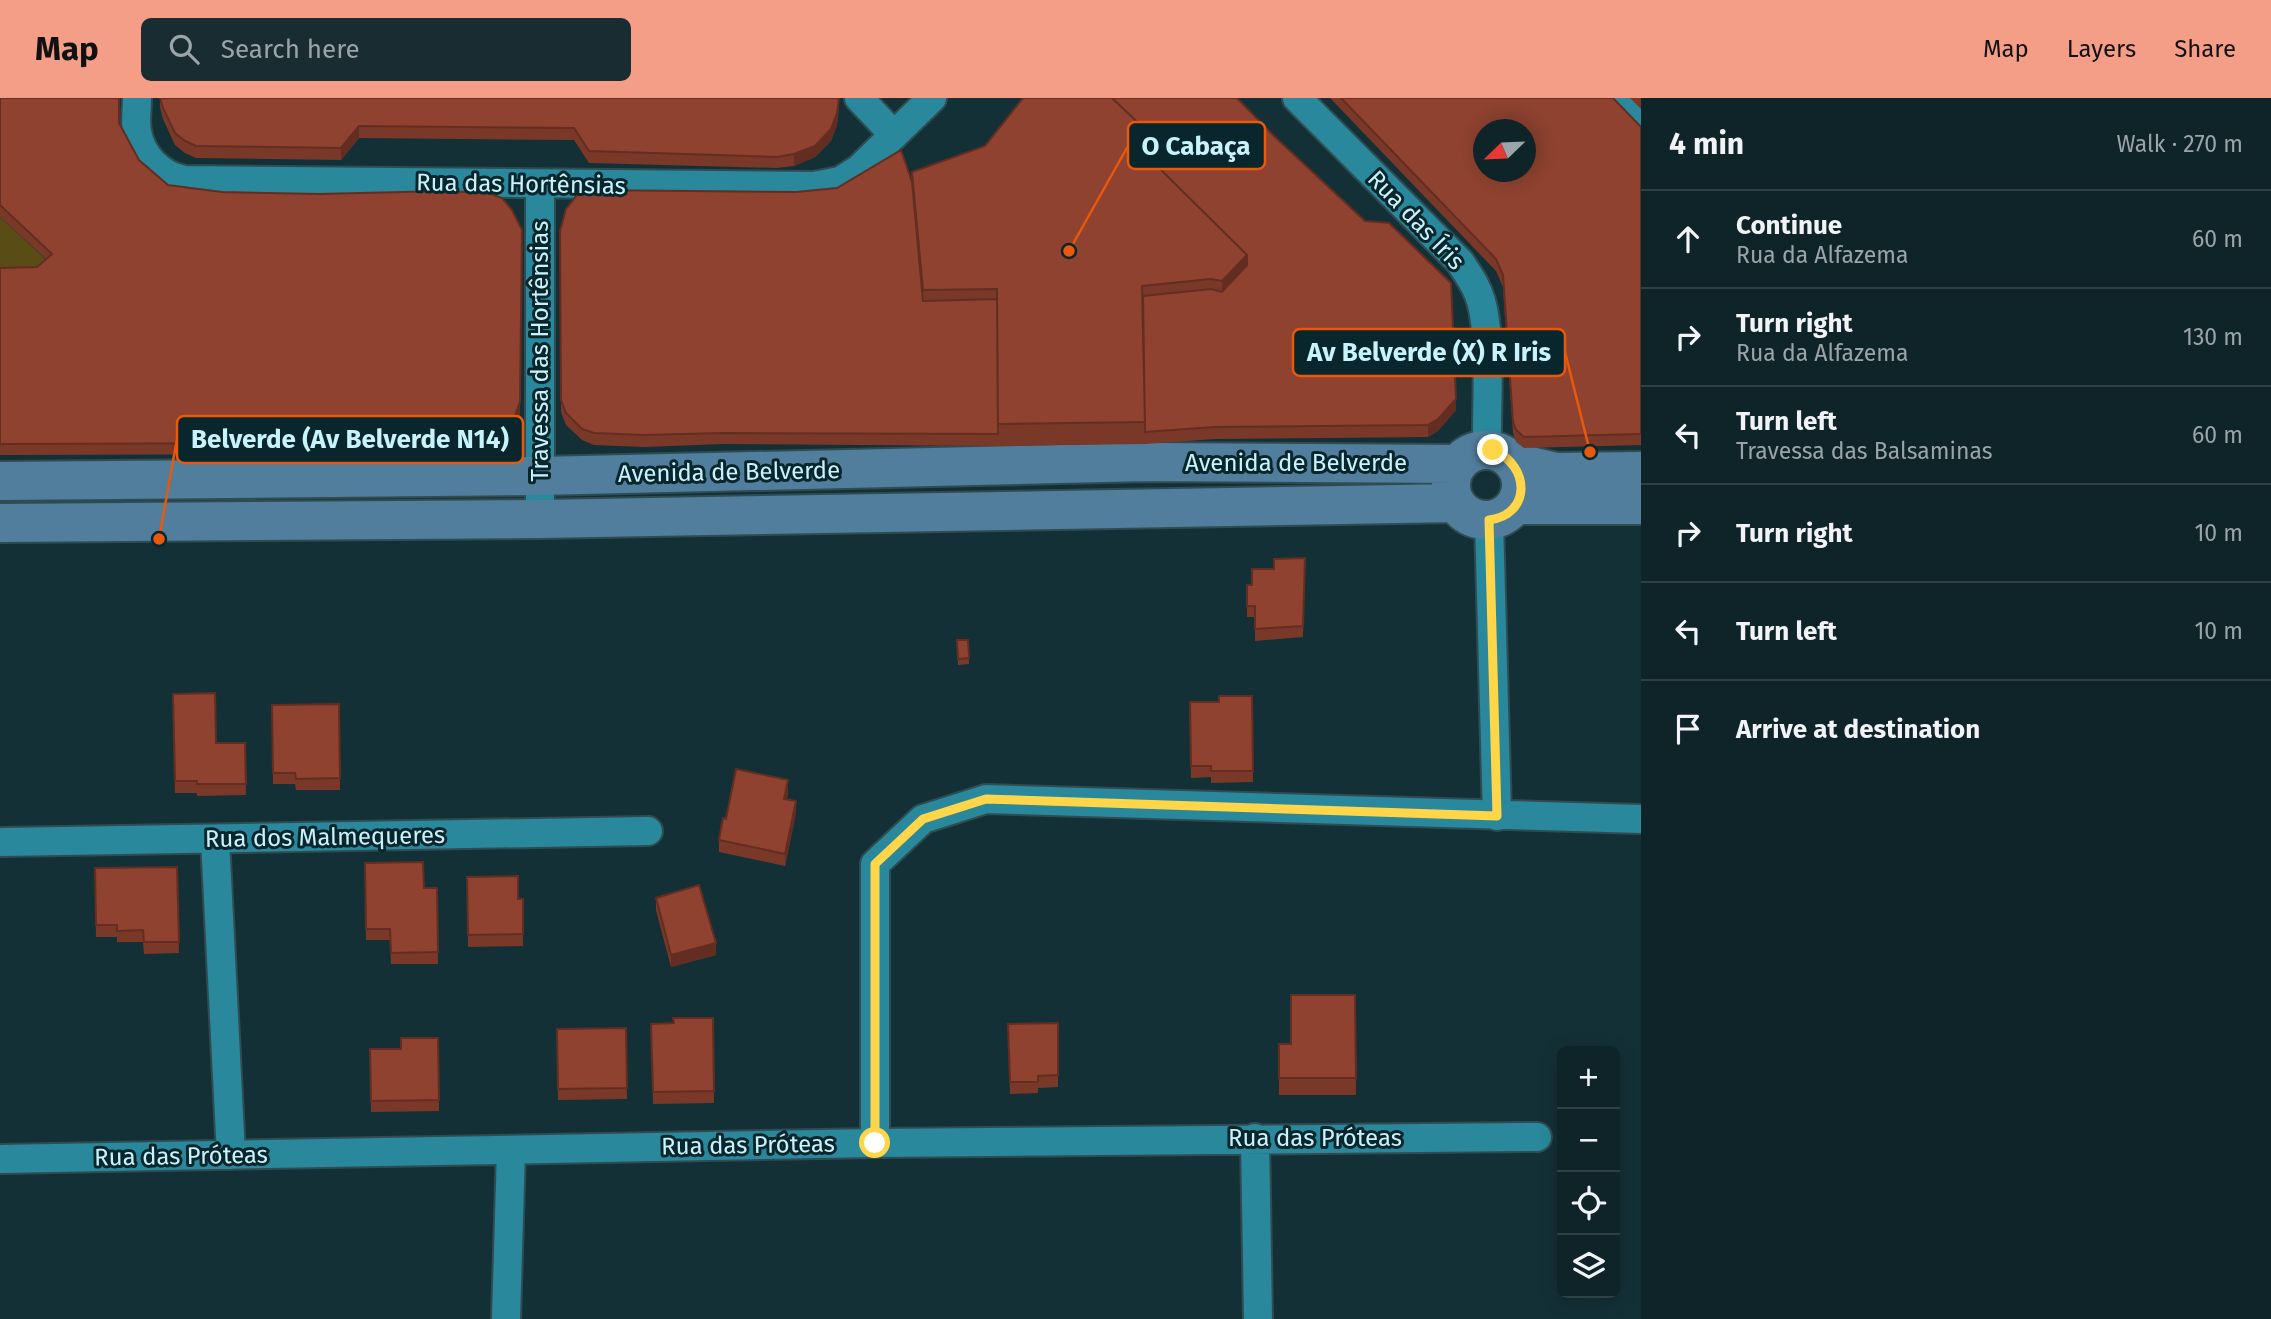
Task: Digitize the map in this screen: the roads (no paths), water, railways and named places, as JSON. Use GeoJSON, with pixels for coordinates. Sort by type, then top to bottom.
{"type":"FeatureCollection","features":[{"type":"Feature","properties":{"kind":"main road","name":"Avenida de Belverde"},"geometry":{"type":"LineString","coordinates":[[0,481],[540,476],[1147,462],[1486,459],[1556,472],[1641,471]]}},
{"type":"Feature","properties":{"kind":"main road"},"geometry":{"type":"LineString","coordinates":[[1502,513],[1521,494],[1519,471],[1486,459],[1451,480],[1456,503],[1474,518],[1502,513],[1641,505]]}},
{"type":"Feature","properties":{"kind":"main road","name":"Avenida de Belverde"},"geometry":{"type":"LineString","coordinates":[[0,523],[540,519],[1456,503]]}},
{"type":"Feature","properties":{"kind":"street","name":"Rua das Hortênsias"},"geometry":{"type":"LineString","coordinates":[[137,98],[136,131],[148,157],[170,177],[184,180],[814,186],[840,181],[859,169],[932,98]]}},
{"type":"Feature","properties":{"kind":"street"},"geometry":{"type":"LineString","coordinates":[[859,98],[894,135]]}},
{"type":"Feature","properties":{"kind":"street","name":"Rua das Íris"},"geometry":{"type":"LineString","coordinates":[[1297,98],[1460,262],[1473,281],[1482,302],[1486,341],[1486,459]]}},
{"type":"Feature","properties":{"kind":"street"},"geometry":{"type":"LineString","coordinates":[[1616,98],[1641,124]]}},
{"type":"Feature","properties":{"kind":"street","name":"Travessa das Hortênsias"},"geometry":{"type":"LineString","coordinates":[[540,184],[540,519]]}},
{"type":"Feature","properties":{"kind":"street"},"geometry":{"type":"LineString","coordinates":[[1497,816],[1502,513]]}},
{"type":"Feature","properties":{"kind":"street"},"geometry":{"type":"LineString","coordinates":[[875,1143],[875,864],[923,819],[986,799],[1641,819]]}},
{"type":"Feature","properties":{"kind":"street","name":"Rua dos Malmequeres"},"geometry":{"type":"LineString","coordinates":[[2,842],[648,831]]}},
{"type":"Feature","properties":{"kind":"street"},"geometry":{"type":"LineString","coordinates":[[215,839],[231,1155]]}},
{"type":"Feature","properties":{"kind":"street","name":"Rua das Próteas"},"geometry":{"type":"LineString","coordinates":[[0,1159],[875,1143],[1537,1137]]}},
{"type":"Feature","properties":{"kind":"street"},"geometry":{"type":"LineString","coordinates":[[1255,1138],[1258,1319]]}},
{"type":"Feature","properties":{"kind":"street"},"geometry":{"type":"LineString","coordinates":[[506,1319],[511,1150]]}},
{"type":"Feature","properties":{"kind":"place","name":"O Cabaça"},"geometry":{"type":"Point","coordinates":[1069,251]}},
{"type":"Feature","properties":{"kind":"place","name":"Av Belverde (X) R Iris"},"geometry":{"type":"Point","coordinates":[1590,452]}},
{"type":"Feature","properties":{"kind":"place","name":"Belverde (Av Belverde N14)"},"geometry":{"type":"Point","coordinates":[159,539]}}]}
